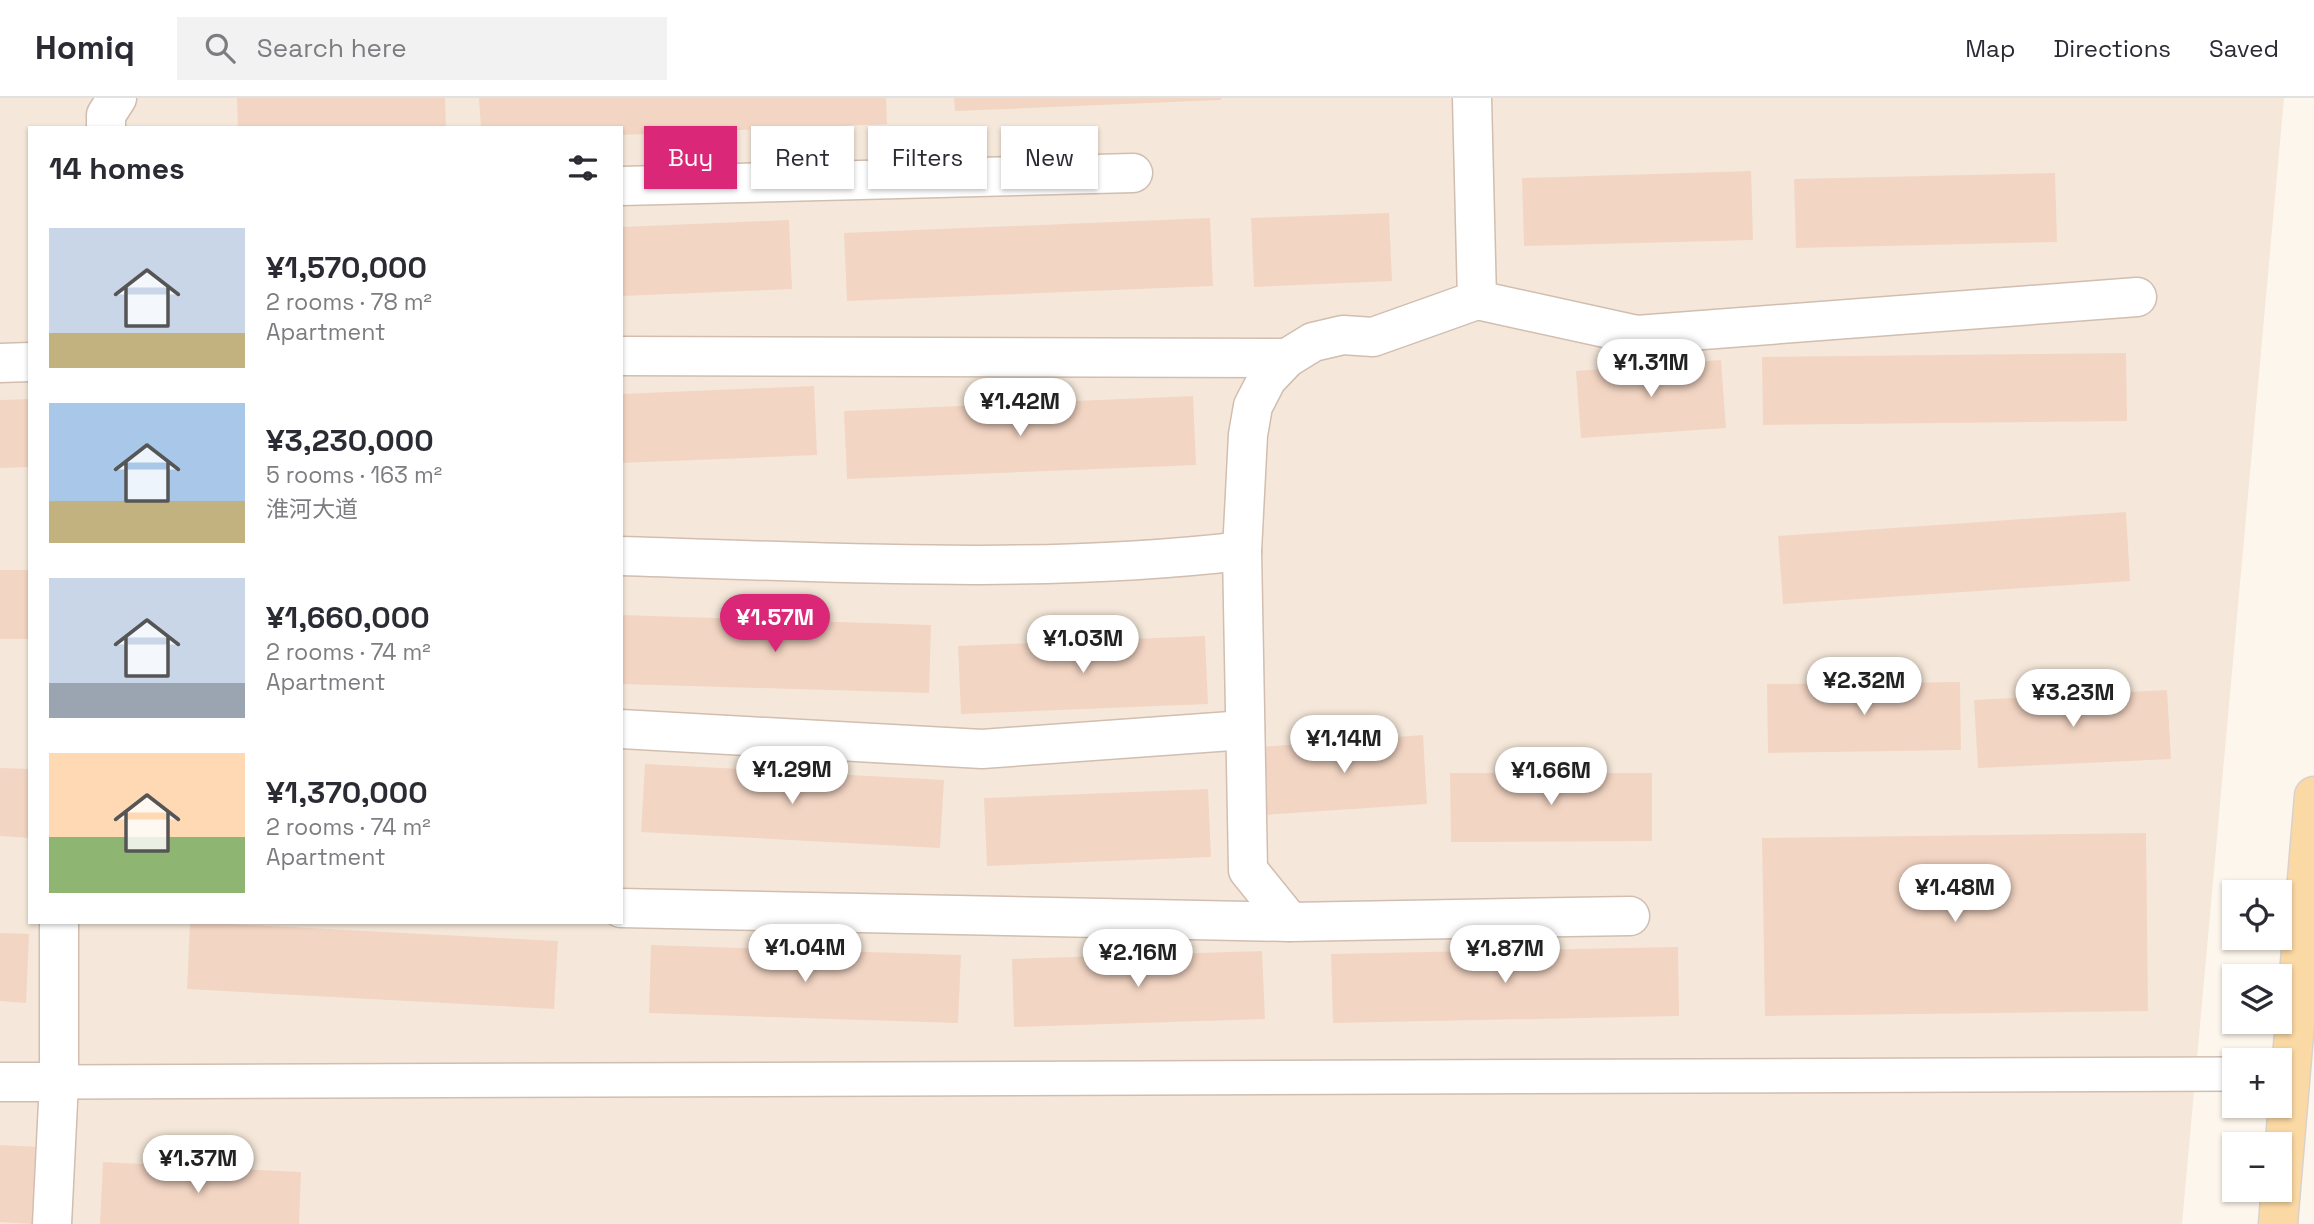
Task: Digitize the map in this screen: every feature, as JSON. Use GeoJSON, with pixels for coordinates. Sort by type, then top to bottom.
{"type":"FeatureCollection","features":[{"type":"Feature","properties":{"kind":"main road"},"geometry":{"type":"LineString","coordinates":[[2289,1048],[2314,796]]}},
{"type":"Feature","properties":{"kind":"main road"},"geometry":{"type":"LineString","coordinates":[[2278,1224],[2284,1118]]}},
{"type":"Feature","properties":{"kind":"street"},"geometry":{"type":"LineString","coordinates":[[106,126],[106,115],[117,98]]}},
{"type":"Feature","properties":{"kind":"street"},"geometry":{"type":"LineString","coordinates":[[1472,98],[1477,300]]}},
{"type":"Feature","properties":{"kind":"street"},"geometry":{"type":"LineString","coordinates":[[623,186],[1133,173]]}},
{"type":"Feature","properties":{"kind":"street"},"geometry":{"type":"LineString","coordinates":[[1290,922],[1248,870],[1242,551],[1248,435],[1253,406],[1267,379],[1287,358],[1313,342],[1343,335],[1373,337],[1477,300],[1637,335],[2137,298]]}},
{"type":"Feature","properties":{"kind":"street"},"geometry":{"type":"LineString","coordinates":[[623,356],[1287,358]]}},
{"type":"Feature","properties":{"kind":"street"},"geometry":{"type":"LineString","coordinates":[[0,363],[28,362]]}},
{"type":"Feature","properties":{"kind":"street"},"geometry":{"type":"LineString","coordinates":[[623,556],[957,566],[1155,561],[1242,551]]}},
{"type":"Feature","properties":{"kind":"street"},"geometry":{"type":"LineString","coordinates":[[623,729],[982,749],[1245,730]]}},
{"type":"Feature","properties":{"kind":"street"},"geometry":{"type":"LineString","coordinates":[[623,908],[1290,922],[1630,916]]}},
{"type":"Feature","properties":{"kind":"street"},"geometry":{"type":"LineString","coordinates":[[52,1224],[59,1082],[59,924]]}},
{"type":"Feature","properties":{"kind":"street"},"geometry":{"type":"LineString","coordinates":[[0,1082],[2222,1074]]}},
{"type":"Feature","properties":{"kind":"shaded area"},"geometry":{"type":"Polygon","coordinates":[[[0,98],[2284,98],[2182,1224],[0,1224],[0,98]]]}},
{"type":"Feature","properties":{"kind":"building"},"geometry":{"type":"Polygon","coordinates":[[[237,98],[445,98],[446,126],[238,126],[237,98]]]}},
{"type":"Feature","properties":{"kind":"building"},"geometry":{"type":"Polygon","coordinates":[[[479,98],[886,98],[887,124],[751,126],[751,130],[737,130],[737,126],[644,126],[644,134],[623,135],[623,126],[481,126],[479,98]]]}},
{"type":"Feature","properties":{"kind":"building"},"geometry":{"type":"Polygon","coordinates":[[[954,98],[1221,98],[1221,100],[955,111],[954,98]]]}},
{"type":"Feature","properties":{"kind":"building"},"geometry":{"type":"Polygon","coordinates":[[[1751,171],[1753,240],[1524,246],[1522,178],[1751,171]]]}},
{"type":"Feature","properties":{"kind":"building"},"geometry":{"type":"Polygon","coordinates":[[[2055,173],[2057,242],[1796,248],[1794,179],[2055,173]]]}},
{"type":"Feature","properties":{"kind":"building"},"geometry":{"type":"Polygon","coordinates":[[[1389,213],[1392,281],[1254,287],[1251,218],[1389,213]]]}},
{"type":"Feature","properties":{"kind":"building"},"geometry":{"type":"Polygon","coordinates":[[[1210,218],[1213,286],[847,301],[844,233],[1210,218]]]}},
{"type":"Feature","properties":{"kind":"building"},"geometry":{"type":"Polygon","coordinates":[[[789,220],[792,289],[623,296],[623,227],[789,220]]]}},
{"type":"Feature","properties":{"kind":"building"},"geometry":{"type":"Polygon","coordinates":[[[2126,353],[2127,421],[1763,425],[1762,357],[2126,353]]]}},
{"type":"Feature","properties":{"kind":"building"},"geometry":{"type":"Polygon","coordinates":[[[1721,360],[1726,428],[1581,438],[1576,371],[1721,360]]]}},
{"type":"Feature","properties":{"kind":"building"},"geometry":{"type":"Polygon","coordinates":[[[814,386],[817,455],[623,463],[623,394],[814,386]]]}},
{"type":"Feature","properties":{"kind":"building"},"geometry":{"type":"Polygon","coordinates":[[[1193,396],[1196,465],[847,479],[844,411],[1193,396]]]}},
{"type":"Feature","properties":{"kind":"building"},"geometry":{"type":"Polygon","coordinates":[[[28,399],[28,467],[0,468],[0,400],[28,399]]]}},
{"type":"Feature","properties":{"kind":"building"},"geometry":{"type":"Polygon","coordinates":[[[2126,512],[2130,581],[1783,604],[1778,536],[2126,512]]]}},
{"type":"Feature","properties":{"kind":"building"},"geometry":{"type":"Polygon","coordinates":[[[0,570],[28,570],[28,639],[0,639],[0,570]]]}},
{"type":"Feature","properties":{"kind":"building"},"geometry":{"type":"Polygon","coordinates":[[[623,615],[931,625],[929,693],[623,684],[623,615]]]}},
{"type":"Feature","properties":{"kind":"building"},"geometry":{"type":"Polygon","coordinates":[[[1205,636],[1208,704],[961,714],[958,646],[1205,636]]]}},
{"type":"Feature","properties":{"kind":"building"},"geometry":{"type":"Polygon","coordinates":[[[1960,682],[1961,750],[1768,753],[1767,684],[1960,682]]]}},
{"type":"Feature","properties":{"kind":"building"},"geometry":{"type":"Polygon","coordinates":[[[2167,690],[2171,759],[1978,768],[1974,700],[2167,690]]]}},
{"type":"Feature","properties":{"kind":"building"},"geometry":{"type":"Polygon","coordinates":[[[1423,735],[1427,804],[1264,815],[1260,747],[1423,735]]]}},
{"type":"Feature","properties":{"kind":"building"},"geometry":{"type":"Polygon","coordinates":[[[645,764],[944,780],[940,848],[641,832],[645,764]]]}},
{"type":"Feature","properties":{"kind":"building"},"geometry":{"type":"Polygon","coordinates":[[[0,768],[28,769],[28,838],[0,836],[0,768]]]}},
{"type":"Feature","properties":{"kind":"building"},"geometry":{"type":"Polygon","coordinates":[[[1450,773],[1652,773],[1652,841],[1451,842],[1450,773]]]}},
{"type":"Feature","properties":{"kind":"building"},"geometry":{"type":"Polygon","coordinates":[[[1208,789],[1211,857],[987,866],[984,798],[1208,789]]]}},
{"type":"Feature","properties":{"kind":"building"},"geometry":{"type":"Polygon","coordinates":[[[2146,833],[2148,1011],[1765,1016],[1762,838],[2146,833]]]}},
{"type":"Feature","properties":{"kind":"building"},"geometry":{"type":"Polygon","coordinates":[[[190,924],[558,941],[554,1009],[187,989],[190,924]]]}},
{"type":"Feature","properties":{"kind":"building"},"geometry":{"type":"Polygon","coordinates":[[[0,933],[29,934],[26,1003],[0,1001],[0,933]]]}},
{"type":"Feature","properties":{"kind":"building"},"geometry":{"type":"Polygon","coordinates":[[[651,945],[961,955],[958,1023],[649,1013],[651,945]]]}},
{"type":"Feature","properties":{"kind":"building"},"geometry":{"type":"Polygon","coordinates":[[[1678,947],[1679,1016],[1333,1023],[1331,954],[1678,947]]]}},
{"type":"Feature","properties":{"kind":"building"},"geometry":{"type":"Polygon","coordinates":[[[1262,951],[1265,1019],[1014,1027],[1012,959],[1262,951]]]}},
{"type":"Feature","properties":{"kind":"building"},"geometry":{"type":"Polygon","coordinates":[[[0,1145],[38,1147],[34,1224],[0,1222],[0,1145]]]}},
{"type":"Feature","properties":{"kind":"building"},"geometry":{"type":"Polygon","coordinates":[[[103,1162],[301,1172],[299,1224],[100,1224],[103,1162]]]}}]}
